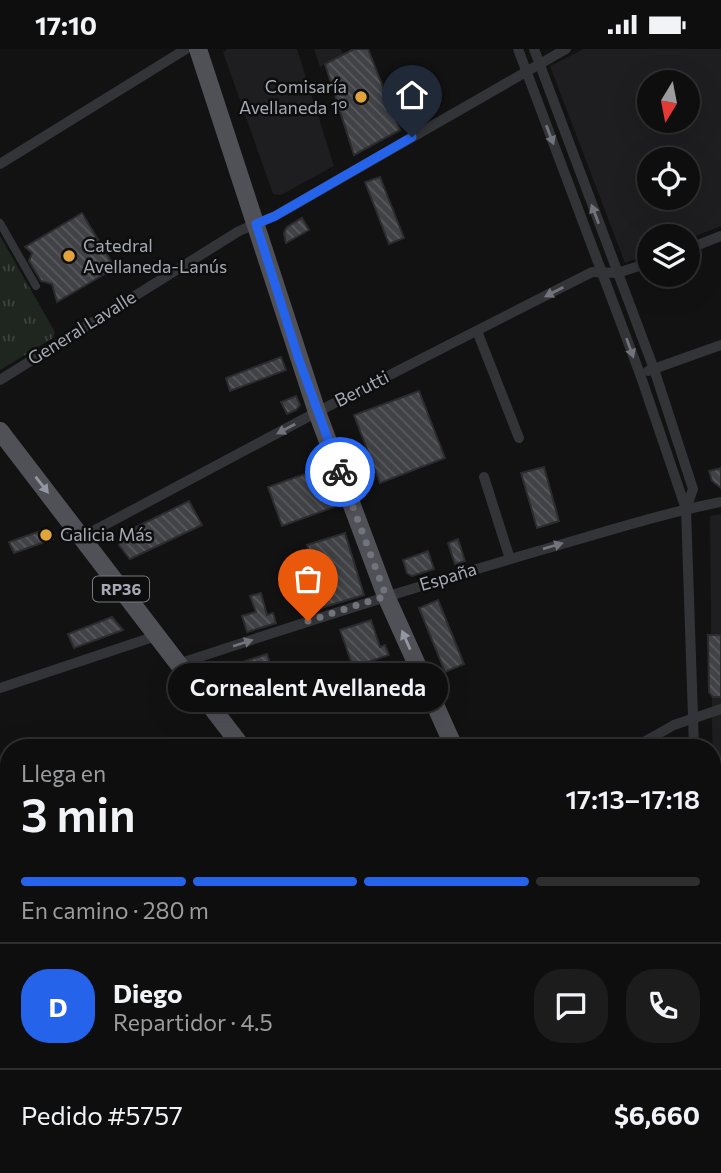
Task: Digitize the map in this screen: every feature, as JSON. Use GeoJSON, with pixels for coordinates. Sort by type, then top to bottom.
{"type":"FeatureCollection","features":[{"type":"Feature","properties":{"kind":"main road"},"geometry":{"type":"LineString","coordinates":[[198,49],[317,412],[386,596],[450,739]]}},
{"type":"Feature","properties":{"kind":"main road","name":"RP36"},"geometry":{"type":"LineString","coordinates":[[0,431],[236,739]]}},
{"type":"Feature","properties":{"kind":"street"},"geometry":{"type":"LineString","coordinates":[[0,164],[187,49]]}},
{"type":"Feature","properties":{"kind":"street"},"geometry":{"type":"LineString","coordinates":[[518,49],[640,374],[686,509],[694,739]]}},
{"type":"Feature","properties":{"kind":"street"},"geometry":{"type":"LineString","coordinates":[[534,49],[654,369],[693,489],[686,509]]}},
{"type":"Feature","properties":{"kind":"street","name":"General Lavalle"},"geometry":{"type":"LineString","coordinates":[[0,380],[227,239],[275,216],[566,49]]}},
{"type":"Feature","properties":{"kind":"street"},"geometry":{"type":"LineString","coordinates":[[0,223],[36,286]]}},
{"type":"Feature","properties":{"kind":"street"},"geometry":{"type":"LineString","coordinates":[[700,244],[721,236]]}},
{"type":"Feature","properties":{"kind":"street","name":"Berutti"},"geometry":{"type":"LineString","coordinates":[[82,537],[317,412],[592,272],[617,272],[637,266]]}},
{"type":"Feature","properties":{"kind":"street"},"geometry":{"type":"LineString","coordinates":[[477,331],[519,438]]}},
{"type":"Feature","properties":{"kind":"street"},"geometry":{"type":"LineString","coordinates":[[640,374],[721,345]]}},
{"type":"Feature","properties":{"kind":"street"},"geometry":{"type":"LineString","coordinates":[[484,477],[510,559]]}},
{"type":"Feature","properties":{"kind":"street","name":"España"},"geometry":{"type":"LineString","coordinates":[[178,664],[386,596],[510,559],[686,509],[721,502]]}},
{"type":"Feature","properties":{"kind":"street"},"geometry":{"type":"LineString","coordinates":[[0,688],[156,636]]}},
{"type":"Feature","properties":{"kind":"street"},"geometry":{"type":"LineString","coordinates":[[649,739],[693,717],[721,709]]}},
{"type":"Feature","properties":{"kind":"shaded area"},"geometry":{"type":"Polygon","coordinates":[[[227,49],[297,49],[334,166],[281,195],[273,194],[223,52],[227,49]]]}},
{"type":"Feature","properties":{"kind":"shaded area"},"geometry":{"type":"Polygon","coordinates":[[[314,49],[341,49],[343,55],[320,67],[314,49]]]}},
{"type":"Feature","properties":{"kind":"shaded area"},"geometry":{"type":"Polygon","coordinates":[[[584,49],[721,49],[721,226],[700,234],[700,224],[637,224],[637,258],[625,263],[550,66],[584,49]]]}},
{"type":"Feature","properties":{"kind":"shaded area"},"geometry":{"type":"Polygon","coordinates":[[[721,514],[721,739],[712,739],[710,516],[721,514]]]}},
{"type":"Feature","properties":{"kind":"green space"},"geometry":{"type":"Polygon","coordinates":[[[0,236],[55,332],[53,338],[0,370],[0,236]]]}},
{"type":"Feature","properties":{"kind":"building","name":"Comisaría Avellaneda 1°"},"geometry":{"type":"Polygon","coordinates":[[[354,49],[368,49],[400,130],[354,155],[325,64],[354,49]]]}},
{"type":"Feature","properties":{"kind":"building"},"geometry":{"type":"Polygon","coordinates":[[[380,177],[404,238],[389,244],[365,182],[380,177]]]}},
{"type":"Feature","properties":{"kind":"building","name":"Catedral Avellaneda-Lanús"},"geometry":{"type":"Polygon","coordinates":[[[82,213],[115,268],[57,302],[52,284],[41,281],[29,261],[32,253],[25,247],[82,213]]]}},
{"type":"Feature","properties":{"kind":"building"},"geometry":{"type":"Polygon","coordinates":[[[302,218],[309,230],[286,243],[284,233],[287,227],[302,218]]]}},
{"type":"Feature","properties":{"kind":"building"},"geometry":{"type":"Polygon","coordinates":[[[281,357],[286,370],[230,391],[226,378],[281,357]]]}},
{"type":"Feature","properties":{"kind":"building"},"geometry":{"type":"Polygon","coordinates":[[[419,391],[445,458],[380,483],[354,415],[419,391]]]}},
{"type":"Feature","properties":{"kind":"building"},"geometry":{"type":"Polygon","coordinates":[[[296,396],[300,405],[287,414],[281,402],[296,396]]]}},
{"type":"Feature","properties":{"kind":"building"},"geometry":{"type":"Polygon","coordinates":[[[544,467],[559,521],[537,528],[521,473],[544,467]]]}},
{"type":"Feature","properties":{"kind":"building"},"geometry":{"type":"Polygon","coordinates":[[[721,468],[721,488],[712,481],[709,471],[721,468]]]}},
{"type":"Feature","properties":{"kind":"building"},"geometry":{"type":"Polygon","coordinates":[[[319,469],[334,507],[282,526],[268,487],[319,469]]]}},
{"type":"Feature","properties":{"kind":"building"},"geometry":{"type":"Polygon","coordinates":[[[189,501],[202,525],[130,559],[119,545],[120,535],[189,501]]]}},
{"type":"Feature","properties":{"kind":"building"},"geometry":{"type":"Polygon","coordinates":[[[46,529],[53,539],[14,553],[9,542],[46,529]]]}},
{"type":"Feature","properties":{"kind":"building"},"geometry":{"type":"Polygon","coordinates":[[[345,533],[364,595],[311,611],[303,589],[319,585],[307,545],[345,533]]]}},
{"type":"Feature","properties":{"kind":"building"},"geometry":{"type":"Polygon","coordinates":[[[458,539],[465,561],[455,564],[448,543],[458,539]]]}},
{"type":"Feature","properties":{"kind":"building"},"geometry":{"type":"Polygon","coordinates":[[[428,551],[434,569],[412,576],[407,573],[403,560],[428,551]]]}},
{"type":"Feature","properties":{"kind":"building"},"geometry":{"type":"Polygon","coordinates":[[[261,593],[267,615],[273,613],[276,623],[247,632],[242,616],[256,612],[250,596],[261,593]]]}},
{"type":"Feature","properties":{"kind":"building"},"geometry":{"type":"Polygon","coordinates":[[[438,600],[464,664],[445,672],[419,608],[438,600]]]}},
{"type":"Feature","properties":{"kind":"building"},"geometry":{"type":"Polygon","coordinates":[[[112,617],[123,630],[74,648],[68,634],[112,617]]]}},
{"type":"Feature","properties":{"kind":"building"},"geometry":{"type":"Polygon","coordinates":[[[371,620],[380,647],[385,645],[389,655],[353,667],[340,630],[371,620]]]}},
{"type":"Feature","properties":{"kind":"building"},"geometry":{"type":"Polygon","coordinates":[[[708,635],[721,635],[721,697],[713,697],[709,692],[708,635]]]}},
{"type":"Feature","properties":{"kind":"building"},"geometry":{"type":"Polygon","coordinates":[[[267,654],[275,679],[232,693],[215,671],[267,654]]]}},
{"type":"Feature","properties":{"kind":"way so far"},"geometry":{"type":"LineString","coordinates":[[308,621],[386,596],[340,472]]}},
{"type":"Feature","properties":{"kind":"place","name":"Comisaría Avellaneda 1°"},"geometry":{"type":"Point","coordinates":[361,97]}},
{"type":"Feature","properties":{"kind":"place","name":"Catedral Avellaneda-Lanús"},"geometry":{"type":"Point","coordinates":[69,256]}},
{"type":"Feature","properties":{"kind":"place","name":"Galicia Más"},"geometry":{"type":"Point","coordinates":[46,535]}},
{"type":"Feature","properties":{"kind":"place","name":"Cornealent Avellaneda"},"geometry":{"type":"Point","coordinates":[308,621]}},
{"type":"Feature","properties":{"kind":"route"},"geometry":{"type":"LineString","coordinates":[[340,472],[298,357],[256,224],[275,216],[412,137]]}}]}
